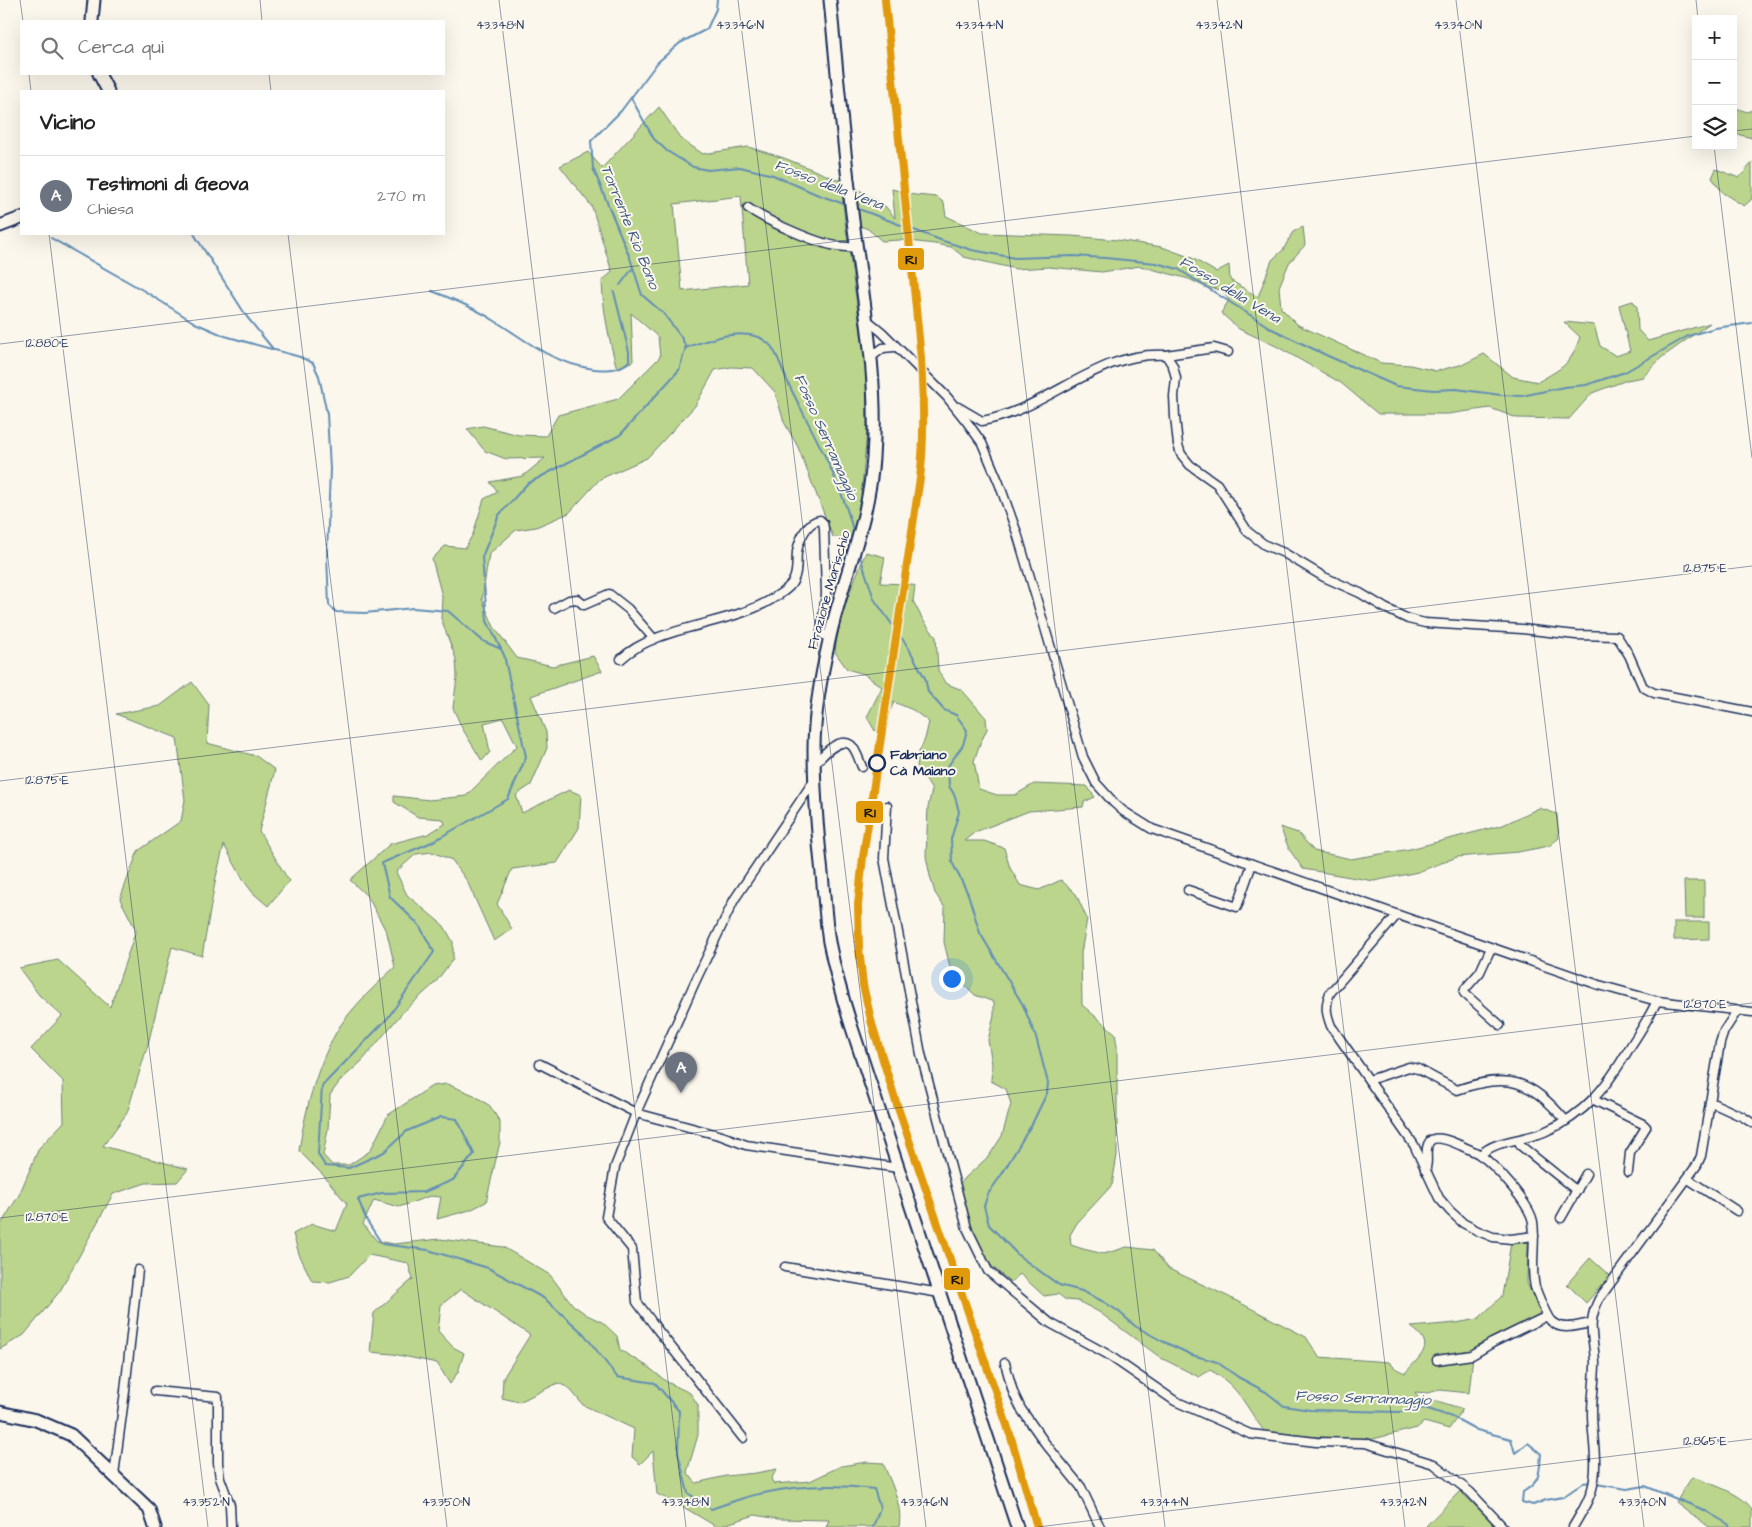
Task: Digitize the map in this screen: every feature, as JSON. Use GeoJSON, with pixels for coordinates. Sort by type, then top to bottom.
{"type":"FeatureCollection","features":[{"type":"Feature","properties":{"kind":"main road"},"geometry":{"type":"LineString","coordinates":[[92,20],[94,0]]}},
{"type":"Feature","properties":{"kind":"main road","name":"Frazione Marischio"},"geometry":{"type":"LineString","coordinates":[[830,0],[851,205],[871,357],[874,388],[874,437],[872,478],[868,502],[829,638],[817,708],[814,765],[818,841],[829,939],[838,982],[1015,1522]]}},
{"type":"Feature","properties":{"kind":"main road"},"geometry":{"type":"LineString","coordinates":[[100,75],[107,90]]}},
{"type":"Feature","properties":{"kind":"main road"},"geometry":{"type":"LineString","coordinates":[[0,226],[20,218]]}},
{"type":"Feature","properties":{"kind":"main road"},"geometry":{"type":"LineString","coordinates":[[0,1412],[36,1420],[71,1435],[149,1509],[155,1527]]}},
{"type":"Feature","properties":{"kind":"street"},"geometry":{"type":"LineString","coordinates":[[748,208],[760,216],[811,238],[836,246],[857,248]]}},
{"type":"Feature","properties":{"kind":"street"},"geometry":{"type":"LineString","coordinates":[[866,319],[952,403],[982,443],[1017,533],[1083,757],[1096,783],[1123,811],[1152,828],[1599,985],[1657,1001],[1752,1012]]}},
{"type":"Feature","properties":{"kind":"street"},"geometry":{"type":"LineString","coordinates":[[868,335],[883,339],[896,348]]}},
{"type":"Feature","properties":{"kind":"street"},"geometry":{"type":"LineString","coordinates":[[871,357],[883,348],[896,348]]}},
{"type":"Feature","properties":{"kind":"street"},"geometry":{"type":"LineString","coordinates":[[952,403],[982,421],[995,419],[1021,409],[1110,364],[1152,354],[1166,355],[1214,348],[1228,352]]}},
{"type":"Feature","properties":{"kind":"street"},"geometry":{"type":"LineString","coordinates":[[1166,355],[1173,366],[1176,378],[1174,396],[1175,417],[1178,445],[1181,454],[1190,465],[1217,484],[1248,532],[1265,546],[1284,553],[1324,577],[1360,593],[1408,619],[1425,623],[1522,629],[1576,635],[1617,636],[1629,655],[1643,687],[1654,693],[1752,712]]}},
{"type":"Feature","properties":{"kind":"street"},"geometry":{"type":"LineString","coordinates":[[621,659],[629,651],[654,639],[755,608],[789,587],[794,579],[802,538],[809,525],[814,521],[820,520],[824,528],[826,594],[821,633],[829,638]]}},
{"type":"Feature","properties":{"kind":"street"},"geometry":{"type":"LineString","coordinates":[[554,608],[577,598],[584,605],[608,594],[628,609],[654,639]]}},
{"type":"Feature","properties":{"kind":"street"},"geometry":{"type":"LineString","coordinates":[[814,765],[825,752],[844,743],[852,747],[862,766]]}},
{"type":"Feature","properties":{"kind":"street"},"geometry":{"type":"LineString","coordinates":[[743,1438],[637,1302],[632,1249],[606,1217],[615,1167],[636,1113],[734,900],[815,779]]}},
{"type":"Feature","properties":{"kind":"street"},"geometry":{"type":"LineString","coordinates":[[887,806],[884,858],[921,1054],[967,1228],[988,1271],[1050,1323],[1107,1354],[1174,1402],[1250,1434],[1316,1442],[1365,1443],[1434,1464],[1470,1492],[1503,1527]]}},
{"type":"Feature","properties":{"kind":"street"},"geometry":{"type":"LineString","coordinates":[[1188,890],[1237,907],[1252,864]]}},
{"type":"Feature","properties":{"kind":"street"},"geometry":{"type":"LineString","coordinates":[[1397,915],[1338,983],[1326,1003],[1326,1014],[1331,1026],[1414,1145],[1439,1198],[1450,1211],[1463,1222],[1493,1237],[1511,1239],[1534,1236]]}},
{"type":"Feature","properties":{"kind":"street"},"geometry":{"type":"LineString","coordinates":[[1491,948],[1480,972],[1465,989],[1464,993],[1500,1025]]}},
{"type":"Feature","properties":{"kind":"street"},"geometry":{"type":"LineString","coordinates":[[1480,1154],[1495,1144],[1542,1134],[1556,1128],[1594,1100],[1617,1070],[1657,1001]]}},
{"type":"Feature","properties":{"kind":"street"},"geometry":{"type":"LineString","coordinates":[[1573,1527],[1592,1490],[1595,1475],[1592,1428],[1595,1361],[1591,1323],[1593,1311],[1599,1299],[1688,1179],[1702,1156],[1720,1044],[1724,1031],[1737,1011]]}},
{"type":"Feature","properties":{"kind":"street"},"geometry":{"type":"LineString","coordinates":[[540,1064],[636,1113],[722,1136],[746,1145],[898,1168]]}},
{"type":"Feature","properties":{"kind":"street"},"geometry":{"type":"LineString","coordinates":[[1369,1080],[1409,1067],[1418,1069],[1457,1090],[1489,1081],[1501,1080],[1523,1086],[1540,1094],[1566,1121]]}},
{"type":"Feature","properties":{"kind":"street"},"geometry":{"type":"LineString","coordinates":[[1594,1100],[1646,1127],[1630,1153],[1628,1172]]}},
{"type":"Feature","properties":{"kind":"street"},"geometry":{"type":"LineString","coordinates":[[1710,1102],[1743,1116],[1752,1123]]}},
{"type":"Feature","properties":{"kind":"street"},"geometry":{"type":"LineString","coordinates":[[1425,1170],[1428,1165],[1427,1147],[1433,1139],[1439,1138],[1458,1144],[1480,1154],[1504,1178],[1530,1213],[1534,1236],[1533,1273],[1535,1288],[1547,1316],[1552,1322],[1560,1326],[1568,1327],[1591,1323]]}},
{"type":"Feature","properties":{"kind":"street"},"geometry":{"type":"LineString","coordinates":[[1518,1140],[1522,1146],[1577,1191]]}},
{"type":"Feature","properties":{"kind":"street"},"geometry":{"type":"LineString","coordinates":[[1560,1218],[1586,1174]]}},
{"type":"Feature","properties":{"kind":"street"},"geometry":{"type":"LineString","coordinates":[[1688,1179],[1737,1211]]}},
{"type":"Feature","properties":{"kind":"street"},"geometry":{"type":"LineString","coordinates":[[785,1267],[940,1293]]}},
{"type":"Feature","properties":{"kind":"street"},"geometry":{"type":"LineString","coordinates":[[114,1475],[126,1391],[138,1270]]}},
{"type":"Feature","properties":{"kind":"street"},"geometry":{"type":"LineString","coordinates":[[1437,1360],[1472,1355],[1547,1316]]}},
{"type":"Feature","properties":{"kind":"street"},"geometry":{"type":"LineString","coordinates":[[1006,1363],[1013,1392],[1021,1410],[1081,1487],[1100,1527]]}},
{"type":"Feature","properties":{"kind":"street"},"geometry":{"type":"LineString","coordinates":[[155,1391],[218,1397],[218,1463],[220,1478],[230,1505],[231,1527]]}},
{"type":"Feature","properties":{"kind":"green space"},"geometry":{"type":"Polygon","coordinates":[[[659,107],[681,139],[703,154],[748,147],[784,158],[841,181],[866,367],[867,430],[861,499],[852,537],[833,537],[798,447],[784,422],[775,392],[753,368],[731,367],[715,370],[695,406],[647,458],[600,479],[569,513],[536,527],[516,530],[489,554],[482,599],[494,627],[517,658],[553,666],[593,656],[602,671],[531,696],[546,732],[547,748],[531,785],[516,795],[522,813],[569,790],[581,795],[579,828],[557,863],[512,869],[497,904],[512,929],[494,941],[467,881],[452,860],[432,852],[416,854],[396,872],[407,895],[444,926],[453,942],[453,959],[435,983],[402,1013],[362,1061],[340,1081],[330,1095],[328,1129],[323,1155],[332,1165],[349,1165],[370,1151],[388,1115],[432,1086],[447,1084],[474,1095],[490,1106],[500,1122],[500,1142],[486,1202],[470,1210],[437,1219],[441,1197],[430,1196],[399,1207],[374,1200],[363,1224],[377,1241],[394,1244],[440,1239],[503,1247],[550,1275],[573,1305],[587,1315],[602,1322],[617,1336],[620,1350],[647,1366],[667,1382],[690,1393],[698,1405],[698,1435],[687,1472],[696,1483],[726,1476],[777,1469],[771,1479],[774,1484],[810,1481],[841,1466],[867,1462],[883,1463],[898,1502],[899,1527],[826,1527],[829,1520],[778,1519],[755,1515],[717,1527],[657,1494],[653,1451],[640,1464],[632,1457],[634,1429],[583,1405],[569,1388],[558,1383],[519,1402],[502,1398],[503,1378],[530,1335],[461,1289],[441,1305],[438,1331],[453,1347],[464,1353],[458,1372],[450,1384],[437,1363],[393,1354],[370,1352],[374,1313],[413,1279],[408,1263],[369,1255],[349,1276],[330,1282],[312,1281],[299,1254],[293,1234],[312,1224],[336,1231],[347,1204],[325,1177],[299,1151],[305,1119],[319,1070],[340,1026],[359,1002],[395,967],[387,933],[368,897],[350,880],[390,844],[428,834],[445,824],[443,819],[418,817],[394,802],[394,796],[429,800],[466,796],[517,746],[503,718],[484,723],[490,752],[482,761],[462,728],[453,708],[457,677],[456,659],[441,619],[442,596],[432,559],[445,546],[465,548],[473,534],[484,499],[498,492],[490,482],[523,476],[545,458],[506,459],[485,451],[467,429],[483,426],[519,435],[546,436],[558,415],[618,399],[660,357],[658,337],[631,313],[633,361],[617,369],[607,325],[602,281],[612,272],[592,207],[560,166],[588,152],[602,168],[659,107]],[[741,196],[674,204],[682,291],[748,284],[741,196]]]}},
{"type":"Feature","properties":{"kind":"green space"},"geometry":{"type":"Polygon","coordinates":[[[1737,108],[1747,112],[1752,110],[1752,138],[1737,134],[1737,108]]]}},
{"type":"Feature","properties":{"kind":"green space"},"geometry":{"type":"Polygon","coordinates":[[[1752,163],[1752,199],[1744,206],[1723,193],[1712,178],[1716,169],[1739,178],[1752,163]]]}},
{"type":"Feature","properties":{"kind":"green space"},"geometry":{"type":"Polygon","coordinates":[[[856,188],[885,206],[895,218],[892,189],[915,195],[937,197],[944,203],[946,216],[982,233],[1072,236],[1117,240],[1162,247],[1192,258],[1216,272],[1229,265],[1230,280],[1258,297],[1272,260],[1283,250],[1293,232],[1303,227],[1305,245],[1289,263],[1279,287],[1281,308],[1298,325],[1381,363],[1410,365],[1436,371],[1464,364],[1484,354],[1513,377],[1538,382],[1565,365],[1573,354],[1580,337],[1564,322],[1594,325],[1600,346],[1616,356],[1630,351],[1619,305],[1633,301],[1637,307],[1638,330],[1648,341],[1710,323],[1661,358],[1643,377],[1627,380],[1592,393],[1569,419],[1517,418],[1490,408],[1448,414],[1378,414],[1341,383],[1276,346],[1239,329],[1221,313],[1229,300],[1222,290],[1205,287],[1189,279],[1140,266],[1102,272],[1049,267],[1016,269],[964,257],[951,247],[900,240],[882,241],[868,229],[860,226],[856,188]]]}},
{"type":"Feature","properties":{"kind":"green space"},"geometry":{"type":"Polygon","coordinates":[[[866,552],[885,557],[880,583],[915,586],[913,601],[923,620],[936,637],[938,670],[945,683],[962,690],[986,718],[987,729],[974,761],[979,789],[997,795],[1015,795],[1034,784],[1087,786],[1095,797],[1084,802],[1083,807],[1029,811],[975,832],[964,841],[984,841],[1004,848],[1010,868],[1020,885],[1039,890],[1061,880],[1076,894],[1087,919],[1081,953],[1082,1005],[1115,1033],[1117,1046],[1117,1155],[1112,1185],[1077,1223],[1070,1235],[1071,1245],[1104,1254],[1127,1247],[1153,1250],[1169,1269],[1227,1296],[1306,1337],[1319,1357],[1389,1362],[1395,1368],[1405,1373],[1421,1355],[1425,1345],[1419,1333],[1411,1327],[1478,1319],[1502,1296],[1511,1243],[1528,1242],[1527,1283],[1542,1317],[1473,1355],[1469,1393],[1440,1390],[1427,1393],[1415,1392],[1420,1401],[1434,1400],[1463,1409],[1449,1429],[1424,1422],[1417,1428],[1369,1440],[1290,1435],[1264,1431],[1241,1397],[1220,1376],[1210,1370],[1199,1377],[1161,1358],[1099,1312],[1078,1301],[1066,1300],[1058,1294],[1044,1296],[1020,1274],[1011,1282],[983,1256],[965,1216],[960,1184],[989,1156],[1002,1136],[1011,1104],[1006,1089],[991,1081],[992,1064],[988,1040],[994,1016],[994,1002],[975,995],[951,971],[944,942],[945,908],[935,893],[926,856],[928,807],[932,790],[917,766],[919,752],[925,739],[929,722],[913,710],[894,702],[886,720],[875,731],[867,717],[882,687],[864,674],[847,669],[835,652],[843,613],[866,552]]]}},
{"type":"Feature","properties":{"kind":"green space"},"geometry":{"type":"Polygon","coordinates":[[[192,682],[209,705],[207,743],[256,756],[275,770],[259,831],[289,881],[268,906],[253,893],[244,881],[224,845],[216,877],[202,956],[172,947],[148,1044],[127,1113],[103,1146],[188,1169],[177,1182],[146,1183],[113,1194],[60,1291],[24,1335],[0,1349],[0,1226],[19,1195],[39,1148],[64,1122],[63,1081],[31,1049],[62,1016],[39,995],[19,968],[58,960],[110,1007],[136,930],[120,899],[138,851],[181,821],[185,800],[177,738],[116,714],[160,706],[192,682]]]}},
{"type":"Feature","properties":{"kind":"green space"},"geometry":{"type":"Polygon","coordinates":[[[1539,808],[1557,814],[1559,838],[1549,846],[1518,852],[1457,857],[1418,872],[1374,881],[1303,869],[1289,849],[1280,827],[1298,833],[1314,851],[1351,859],[1410,849],[1503,825],[1539,808]]]}},
{"type":"Feature","properties":{"kind":"green space"},"geometry":{"type":"Polygon","coordinates":[[[1684,881],[1704,881],[1704,918],[1685,918],[1684,881]]]}},
{"type":"Feature","properties":{"kind":"green space"},"geometry":{"type":"Polygon","coordinates":[[[1674,922],[1709,922],[1709,939],[1674,940],[1674,922]]]}},
{"type":"Feature","properties":{"kind":"green space"},"geometry":{"type":"Polygon","coordinates":[[[1590,1258],[1610,1276],[1586,1303],[1567,1284],[1590,1258]]]}},
{"type":"Feature","properties":{"kind":"green space"},"geometry":{"type":"Polygon","coordinates":[[[1692,1477],[1726,1490],[1749,1505],[1752,1511],[1752,1527],[1709,1527],[1676,1502],[1692,1477]]]}},
{"type":"Feature","properties":{"kind":"green space"},"geometry":{"type":"Polygon","coordinates":[[[1460,1491],[1497,1527],[1425,1527],[1460,1491]]]}},
{"type":"Feature","properties":{"kind":"waterway","name":"Torrente Rio Bono"},"geometry":{"type":"LineString","coordinates":[[717,0],[716,9],[707,29],[680,43],[658,62],[621,111],[591,141],[593,168],[630,258],[642,295],[663,313],[686,347],[679,370],[620,435],[527,484],[499,515],[482,557],[487,621],[504,655],[526,757],[508,799],[432,842],[382,863],[390,897],[419,925],[434,952],[387,1019],[322,1086],[318,1154],[325,1166],[349,1168],[384,1152],[407,1131],[441,1117],[457,1119],[474,1154],[453,1180],[424,1192],[382,1193],[358,1199],[367,1221],[382,1244],[428,1250],[488,1268],[545,1299],[584,1334],[617,1377],[655,1383],[679,1411],[678,1453],[688,1493],[711,1509],[753,1495],[802,1487],[845,1486],[874,1489],[880,1508],[873,1527]]}},
{"type":"Feature","properties":{"kind":"waterway","name":"Fosso della Vena"},"geometry":{"type":"LineString","coordinates":[[631,98],[654,139],[667,151],[693,167],[708,170],[740,167],[773,175],[847,205]]}},
{"type":"Feature","properties":{"kind":"waterway","name":"Fosso della Vena"},"geometry":{"type":"LineString","coordinates":[[856,208],[972,250],[1015,258],[1073,256],[1105,258],[1156,263],[1178,269],[1272,329],[1396,386],[1434,390],[1456,389],[1522,396],[1564,387],[1586,385],[1625,372],[1688,336],[1715,328],[1752,323]]}},
{"type":"Feature","properties":{"kind":"waterway"},"geometry":{"type":"LineString","coordinates":[[195,235],[247,317],[273,349]]}},
{"type":"Feature","properties":{"kind":"waterway"},"geometry":{"type":"LineString","coordinates":[[51,238],[146,292],[195,323],[225,336],[300,357],[313,363],[319,376],[327,414],[330,469],[327,555],[329,605],[336,612],[365,613],[413,608],[448,611],[483,641],[501,649]]}},
{"type":"Feature","properties":{"kind":"waterway"},"geometry":{"type":"LineString","coordinates":[[620,285],[633,268]]}},
{"type":"Feature","properties":{"kind":"waterway"},"geometry":{"type":"LineString","coordinates":[[432,291],[480,312],[553,357],[579,366],[604,370],[621,367],[629,361],[629,352],[614,292]]}},
{"type":"Feature","properties":{"kind":"waterway","name":"Fosso Serramaggio"},"geometry":{"type":"LineString","coordinates":[[685,348],[721,336],[740,334],[759,337],[771,346],[835,478],[854,534]]}},
{"type":"Feature","properties":{"kind":"waterway","name":"Fosso Serramaggio"},"geometry":{"type":"LineString","coordinates":[[859,553],[874,599],[908,647],[925,678],[928,692],[944,710],[956,715],[967,730],[963,745],[948,766],[949,786],[955,796],[959,812],[951,839],[952,862],[968,894],[980,933],[1023,1005],[1036,1037],[1048,1083],[1047,1093],[1033,1122],[988,1194],[984,1206],[989,1225],[1019,1256],[1059,1285],[1082,1291],[1104,1302],[1135,1326],[1162,1341],[1192,1355],[1217,1362],[1238,1377],[1266,1392],[1284,1406],[1310,1410],[1399,1412],[1425,1408],[1455,1418],[1477,1430],[1511,1439],[1515,1453],[1528,1443],[1541,1454],[1538,1476],[1533,1484],[1523,1492],[1522,1502],[1533,1505],[1563,1497],[1583,1483],[1591,1482]]}},
{"type":"Feature","properties":{"kind":"waterway","name":"Fosso Serramaggio"},"geometry":{"type":"LineString","coordinates":[[1596,1484],[1627,1489],[1645,1486],[1704,1510],[1730,1527]]}},
{"type":"Feature","properties":{"kind":"transit line","name":"R1"},"geometry":{"type":"LineString","coordinates":[[885,0],[921,358],[923,433],[920,478],[863,857],[858,905],[859,948],[863,985],[872,1024],[896,1102],[1010,1434],[1037,1527]]}},
{"type":"Feature","properties":{"kind":"place","name":"Fabriano Cà Maiano"},"geometry":{"type":"Point","coordinates":[877,763]}},
{"type":"Feature","properties":{"kind":"place","name":"Testimoni di Geova"},"geometry":{"type":"Point","coordinates":[681,1093]}}]}
